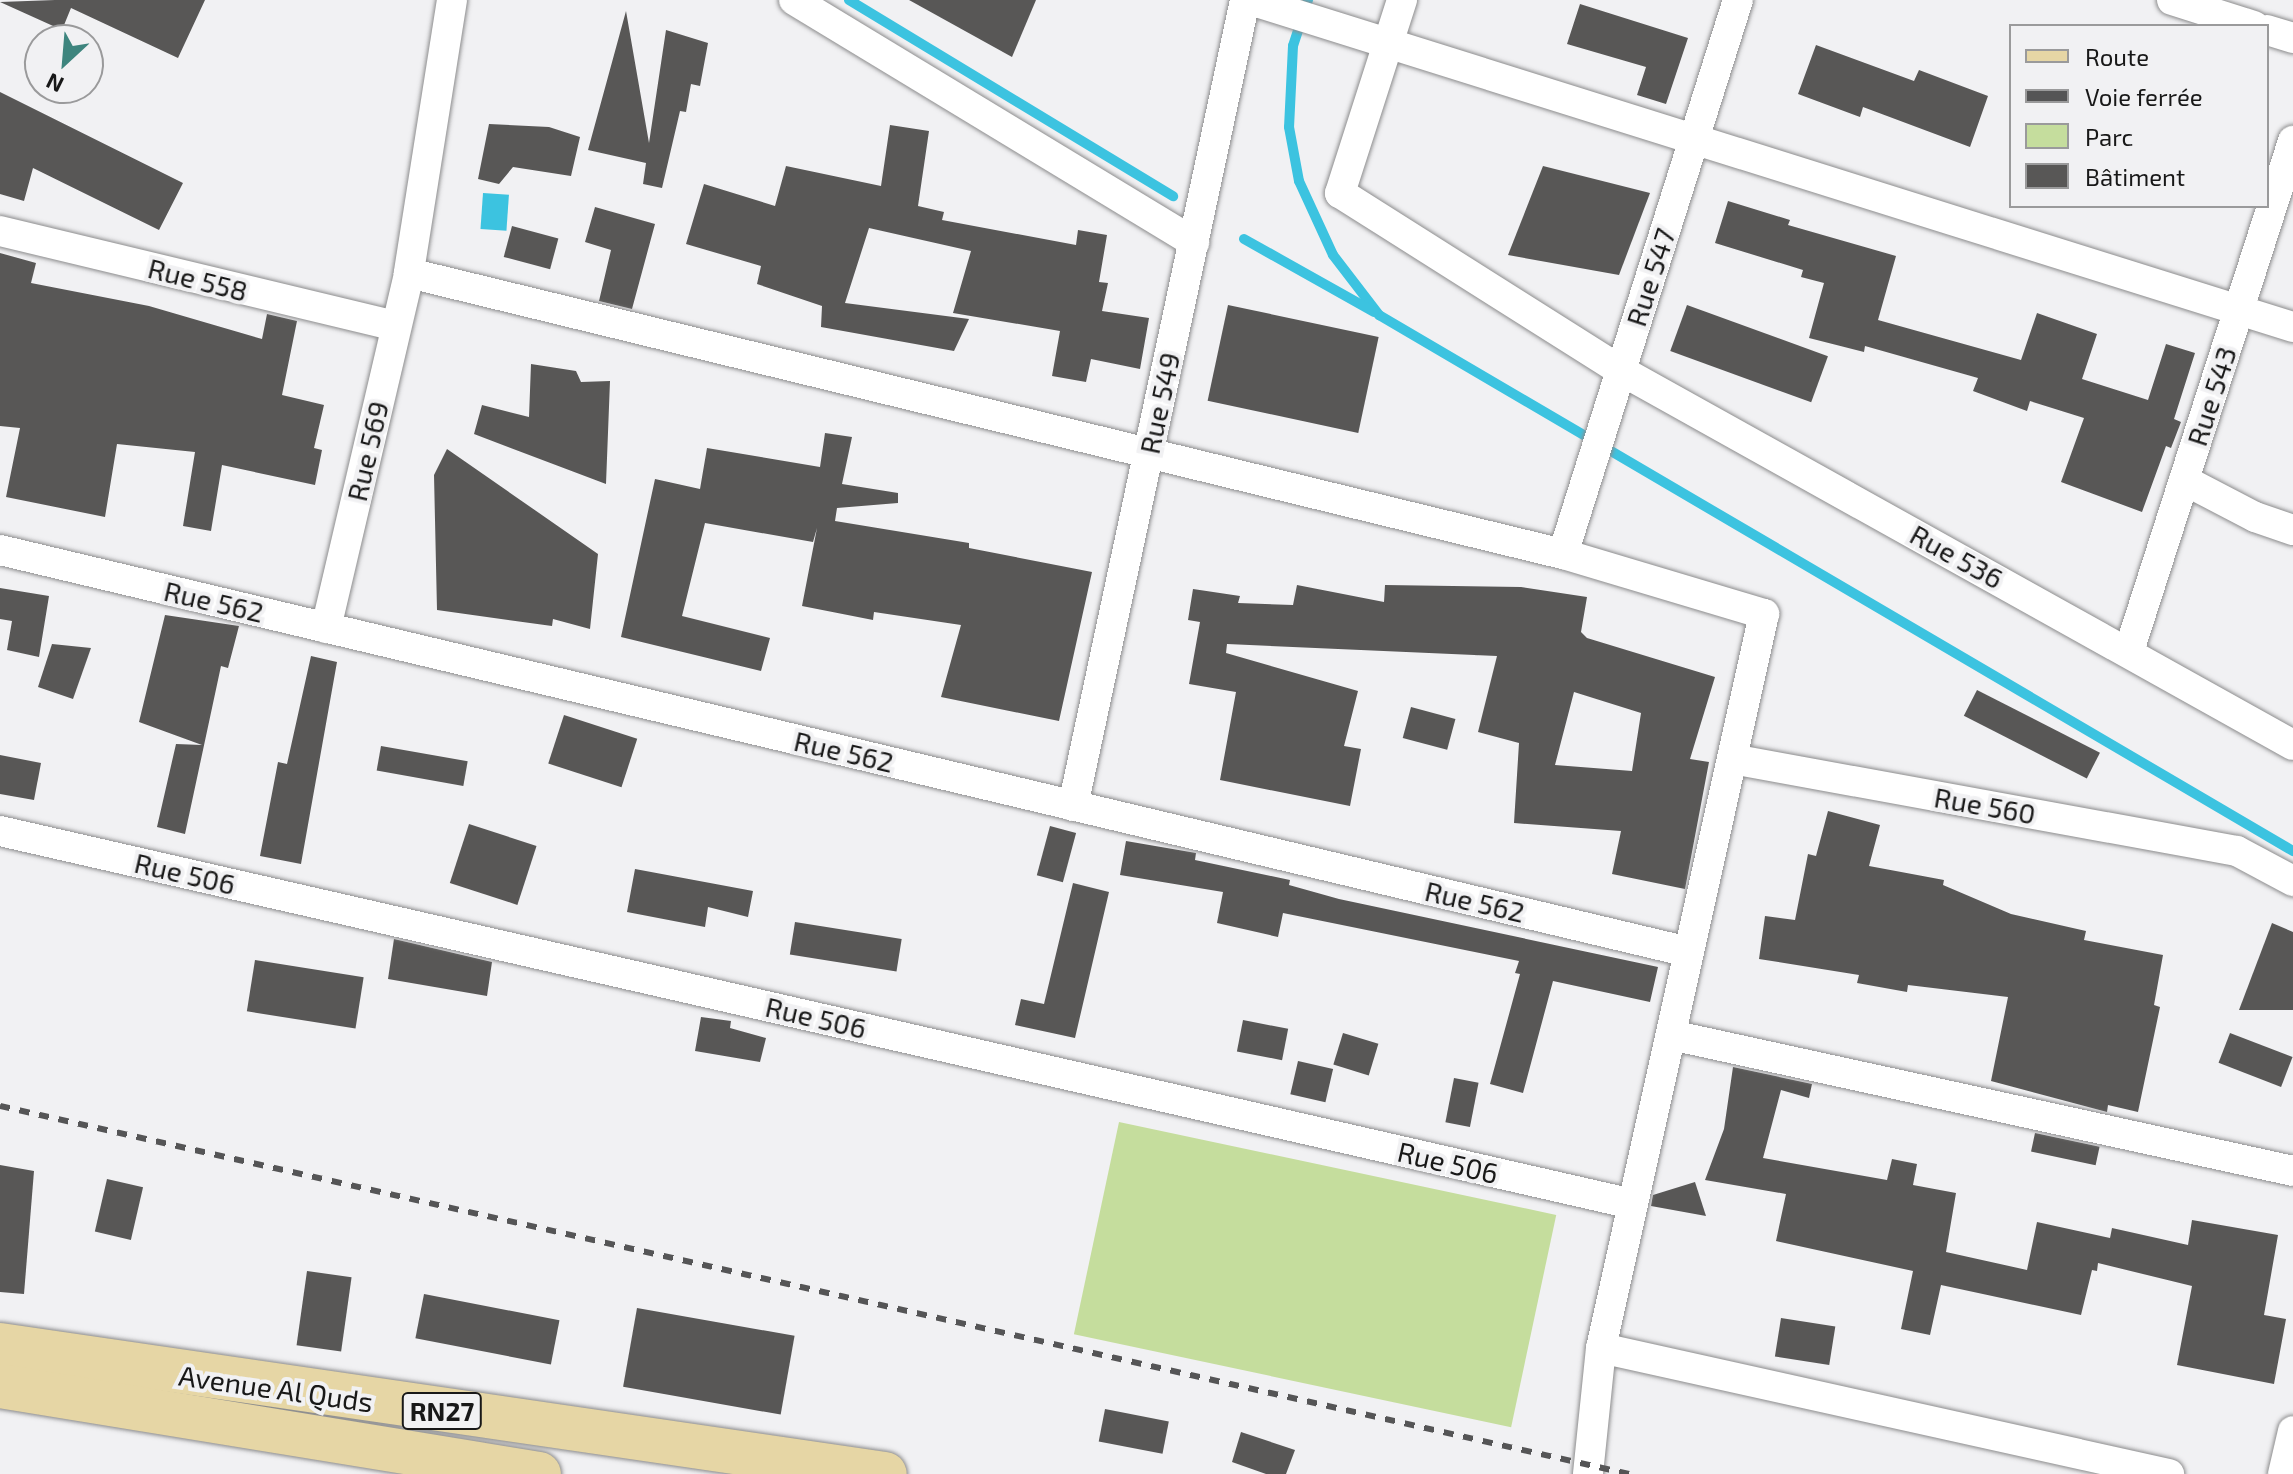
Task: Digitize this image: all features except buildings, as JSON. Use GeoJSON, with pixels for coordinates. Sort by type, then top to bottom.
{"type":"FeatureCollection","features":[{"type":"Feature","properties":{"kind":"main road","name":"Avenue Al Quds"},"geometry":{"type":"LineString","coordinates":[[0,1345],[885,1474]]}},
{"type":"Feature","properties":{"kind":"main road","name":"Avenue Al Quds"},"geometry":{"type":"LineString","coordinates":[[0,1386],[539,1474]]}},
{"type":"Feature","properties":{"kind":"street","name":"Rue 569"},"geometry":{"type":"LineString","coordinates":[[326,628],[409,273],[452,0]]}},
{"type":"Feature","properties":{"kind":"street"},"geometry":{"type":"LineString","coordinates":[[794,0],[1194,242]]}},
{"type":"Feature","properties":{"kind":"street"},"geometry":{"type":"LineString","coordinates":[[1248,0],[2293,327]]}},
{"type":"Feature","properties":{"kind":"street","name":"Rue 549"},"geometry":{"type":"LineString","coordinates":[[1073,806],[1248,0]]}},
{"type":"Feature","properties":{"kind":"street"},"geometry":{"type":"LineString","coordinates":[[1388,43],[1402,0]]}},
{"type":"Feature","properties":{"kind":"street","name":"Rue 547"},"geometry":{"type":"LineString","coordinates":[[1563,554],[1583,479],[1738,0]]}},
{"type":"Feature","properties":{"kind":"street"},"geometry":{"type":"LineString","coordinates":[[2172,0],[2248,24]]}},
{"type":"Feature","properties":{"kind":"street"},"geometry":{"type":"LineString","coordinates":[[2269,31],[2293,38]]}},
{"type":"Feature","properties":{"kind":"street","name":"Rue 536"},"geometry":{"type":"LineString","coordinates":[[1388,43],[1340,193],[1620,370],[2293,745]]}},
{"type":"Feature","properties":{"kind":"street","name":"Rue 543"},"geometry":{"type":"LineString","coordinates":[[2129,651],[2293,141]]}},
{"type":"Feature","properties":{"kind":"street","name":"Rue 558"},"geometry":{"type":"LineString","coordinates":[[0,231],[396,326]]}},
{"type":"Feature","properties":{"kind":"street"},"geometry":{"type":"LineString","coordinates":[[409,273],[1563,554],[1764,614],[1601,1348],[1588,1474]]}},
{"type":"Feature","properties":{"kind":"street"},"geometry":{"type":"LineString","coordinates":[[2184,480],[2255,517],[2293,530]]}},
{"type":"Feature","properties":{"kind":"street","name":"Rue 562"},"geometry":{"type":"LineString","coordinates":[[0,550],[1689,952]]}},
{"type":"Feature","properties":{"kind":"street","name":"Rue 560"},"geometry":{"type":"LineString","coordinates":[[1732,759],[2237,851],[2293,881]]}},
{"type":"Feature","properties":{"kind":"street","name":"Rue 506"},"geometry":{"type":"LineString","coordinates":[[0,831],[1633,1204]]}},
{"type":"Feature","properties":{"kind":"street"},"geometry":{"type":"LineString","coordinates":[[1671,1035],[2293,1171]]}},
{"type":"Feature","properties":{"kind":"street"},"geometry":{"type":"LineString","coordinates":[[1601,1348],[2169,1474]]}},
{"type":"Feature","properties":{"kind":"street"},"geometry":{"type":"LineString","coordinates":[[2283,1474],[2293,1431]]}},
{"type":"Feature","properties":{"kind":"green space"},"geometry":{"type":"Polygon","coordinates":[[[1119,1122],[1556,1215],[1511,1427],[1074,1334],[1119,1122]]]}},
{"type":"Feature","properties":{"kind":"water"},"geometry":{"type":"Polygon","coordinates":[[[483,193],[509,195],[506,231],[480,229],[483,193]]]}},
{"type":"Feature","properties":{"kind":"waterway"},"geometry":{"type":"LineString","coordinates":[[849,0],[1173,196]]}},
{"type":"Feature","properties":{"kind":"waterway"},"geometry":{"type":"LineString","coordinates":[[1308,0],[1293,46],[1289,127],[1299,181],[1333,255],[1379,315],[2293,851]]}},
{"type":"Feature","properties":{"kind":"waterway"},"geometry":{"type":"LineString","coordinates":[[1244,239],[1374,312]]}},
{"type":"Feature","properties":{"kind":"railway"},"geometry":{"type":"LineString","coordinates":[[0,1106],[1629,1474]]}}]}
